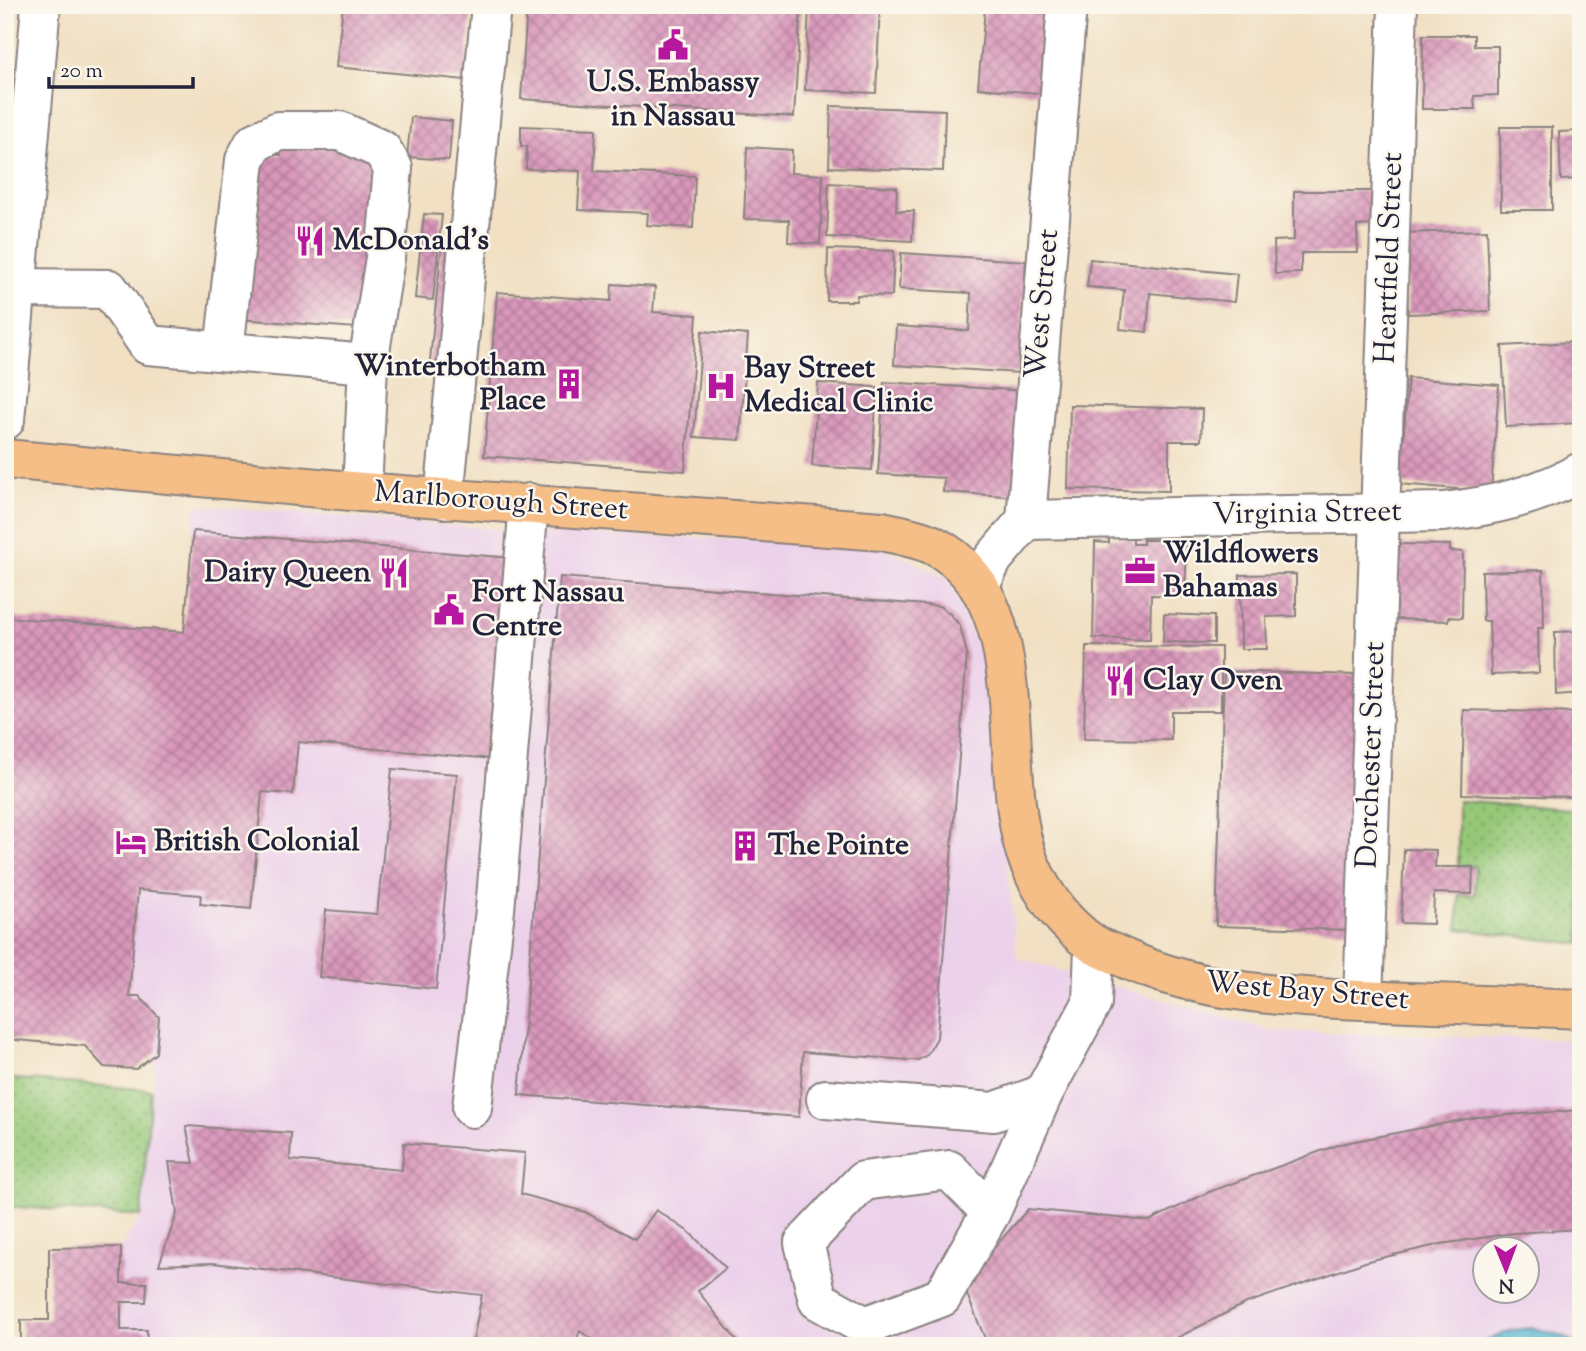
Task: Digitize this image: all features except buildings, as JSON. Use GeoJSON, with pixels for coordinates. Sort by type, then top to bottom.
{"type":"FeatureCollection","features":[{"type":"Feature","properties":{"kind":"highway","name":"Marlborough Street"},"geometry":{"type":"LineString","coordinates":[[5,459],[444,499],[529,503],[883,531],[934,546],[957,563],[979,587]]}},
{"type":"Feature","properties":{"kind":"highway","name":"West Bay Street"},"geometry":{"type":"LineString","coordinates":[[979,587],[997,627],[1003,653],[1008,684],[1014,783],[1028,861],[1055,911],[1094,945],[1149,969],[1198,985],[1259,993],[1363,1000],[1581,1009]]}},
{"type":"Feature","properties":{"kind":"street"},"geometry":{"type":"LineString","coordinates":[[5,420],[41,5]]}},
{"type":"Feature","properties":{"kind":"street"},"geometry":{"type":"LineString","coordinates":[[444,499],[491,5]]}},
{"type":"Feature","properties":{"kind":"street","name":"West Street"},"geometry":{"type":"LineString","coordinates":[[1026,520],[1067,5]]}},
{"type":"Feature","properties":{"kind":"street","name":"Heartfield Street"},"geometry":{"type":"LineString","coordinates":[[1382,511],[1398,5]]}},
{"type":"Feature","properties":{"kind":"street"},"geometry":{"type":"LineString","coordinates":[[223,351],[245,160],[254,143],[278,131],[341,131],[382,150],[393,168],[385,258],[368,363],[362,492]]}},
{"type":"Feature","properties":{"kind":"street"},"geometry":{"type":"LineString","coordinates":[[16,288],[109,289],[148,345],[368,363]]}},
{"type":"Feature","properties":{"kind":"street","name":"Virginia Street"},"geometry":{"type":"LineString","coordinates":[[1026,520],[1382,511],[1443,512],[1490,506],[1530,496],[1581,472]]}},
{"type":"Feature","properties":{"kind":"street"},"geometry":{"type":"LineString","coordinates":[[472,1108],[495,910],[529,503]]}},
{"type":"Feature","properties":{"kind":"street","name":"Dorchester Street"},"geometry":{"type":"LineString","coordinates":[[1363,1000],[1382,511]]}},
{"type":"Feature","properties":{"kind":"street"},"geometry":{"type":"LineString","coordinates":[[979,587],[993,559],[1026,520]]}},
{"type":"Feature","properties":{"kind":"street"},"geometry":{"type":"LineString","coordinates":[[991,1212],[949,1170],[863,1181],[804,1243],[818,1300],[864,1326],[942,1297],[991,1212],[1044,1094],[1093,1003],[1094,945]]}},
{"type":"Feature","properties":{"kind":"street"},"geometry":{"type":"LineString","coordinates":[[826,1099],[994,1112],[1044,1094]]}},
{"type":"Feature","properties":{"kind":"shaded area","name":"The Pointe"},"geometry":{"type":"Polygon","coordinates":[[[195,505],[562,534],[872,543],[948,578],[987,669],[1017,958],[1272,1031],[1581,1040],[1581,1346],[147,1346],[146,1330],[121,1330],[121,1302],[146,1301],[146,1283],[121,1283],[121,1248],[141,1216],[159,1017],[139,996],[129,996],[138,890],[201,895],[200,904],[251,908],[262,792],[294,794],[297,742],[175,731],[195,505]]]}},
{"type":"Feature","properties":{"kind":"green space"},"geometry":{"type":"Polygon","coordinates":[[[1458,800],[1581,810],[1580,944],[1458,929],[1459,895],[1475,895],[1475,866],[1458,866],[1458,800]]]}},
{"type":"Feature","properties":{"kind":"green space"},"geometry":{"type":"Polygon","coordinates":[[[5,1078],[151,1090],[141,1216],[5,1206],[5,1078]]]}},
{"type":"Feature","properties":{"kind":"water"},"geometry":{"type":"Polygon","coordinates":[[[1534,1328],[1565,1337],[1578,1346],[1474,1346],[1512,1330],[1534,1328]]]}},
{"type":"Feature","properties":{"kind":"place","name":"U.S. Embassy in Nassau"},"geometry":{"type":"Point","coordinates":[673,45]}},
{"type":"Feature","properties":{"kind":"place","name":"McDonald's"},"geometry":{"type":"Point","coordinates":[310,241]}},
{"type":"Feature","properties":{"kind":"place","name":"Winterbotham Place"},"geometry":{"type":"Point","coordinates":[569,384]}},
{"type":"Feature","properties":{"kind":"place","name":"Bay Street Medical Clinic"},"geometry":{"type":"Point","coordinates":[721,386]}},
{"type":"Feature","properties":{"kind":"place","name":"Wildflowers Bahamas"},"geometry":{"type":"Point","coordinates":[1140,571]}},
{"type":"Feature","properties":{"kind":"place","name":"Dairy Queen"},"geometry":{"type":"Point","coordinates":[394,573]}},
{"type":"Feature","properties":{"kind":"place","name":"Fort Nassau Centre"},"geometry":{"type":"Point","coordinates":[449,610]}},
{"type":"Feature","properties":{"kind":"place","name":"Clay Oven"},"geometry":{"type":"Point","coordinates":[1120,681]}},
{"type":"Feature","properties":{"kind":"place","name":"British Colonial"},"geometry":{"type":"Point","coordinates":[131,842]}},
{"type":"Feature","properties":{"kind":"place","name":"The Pointe"},"geometry":{"type":"Point","coordinates":[745,846]}}]}
